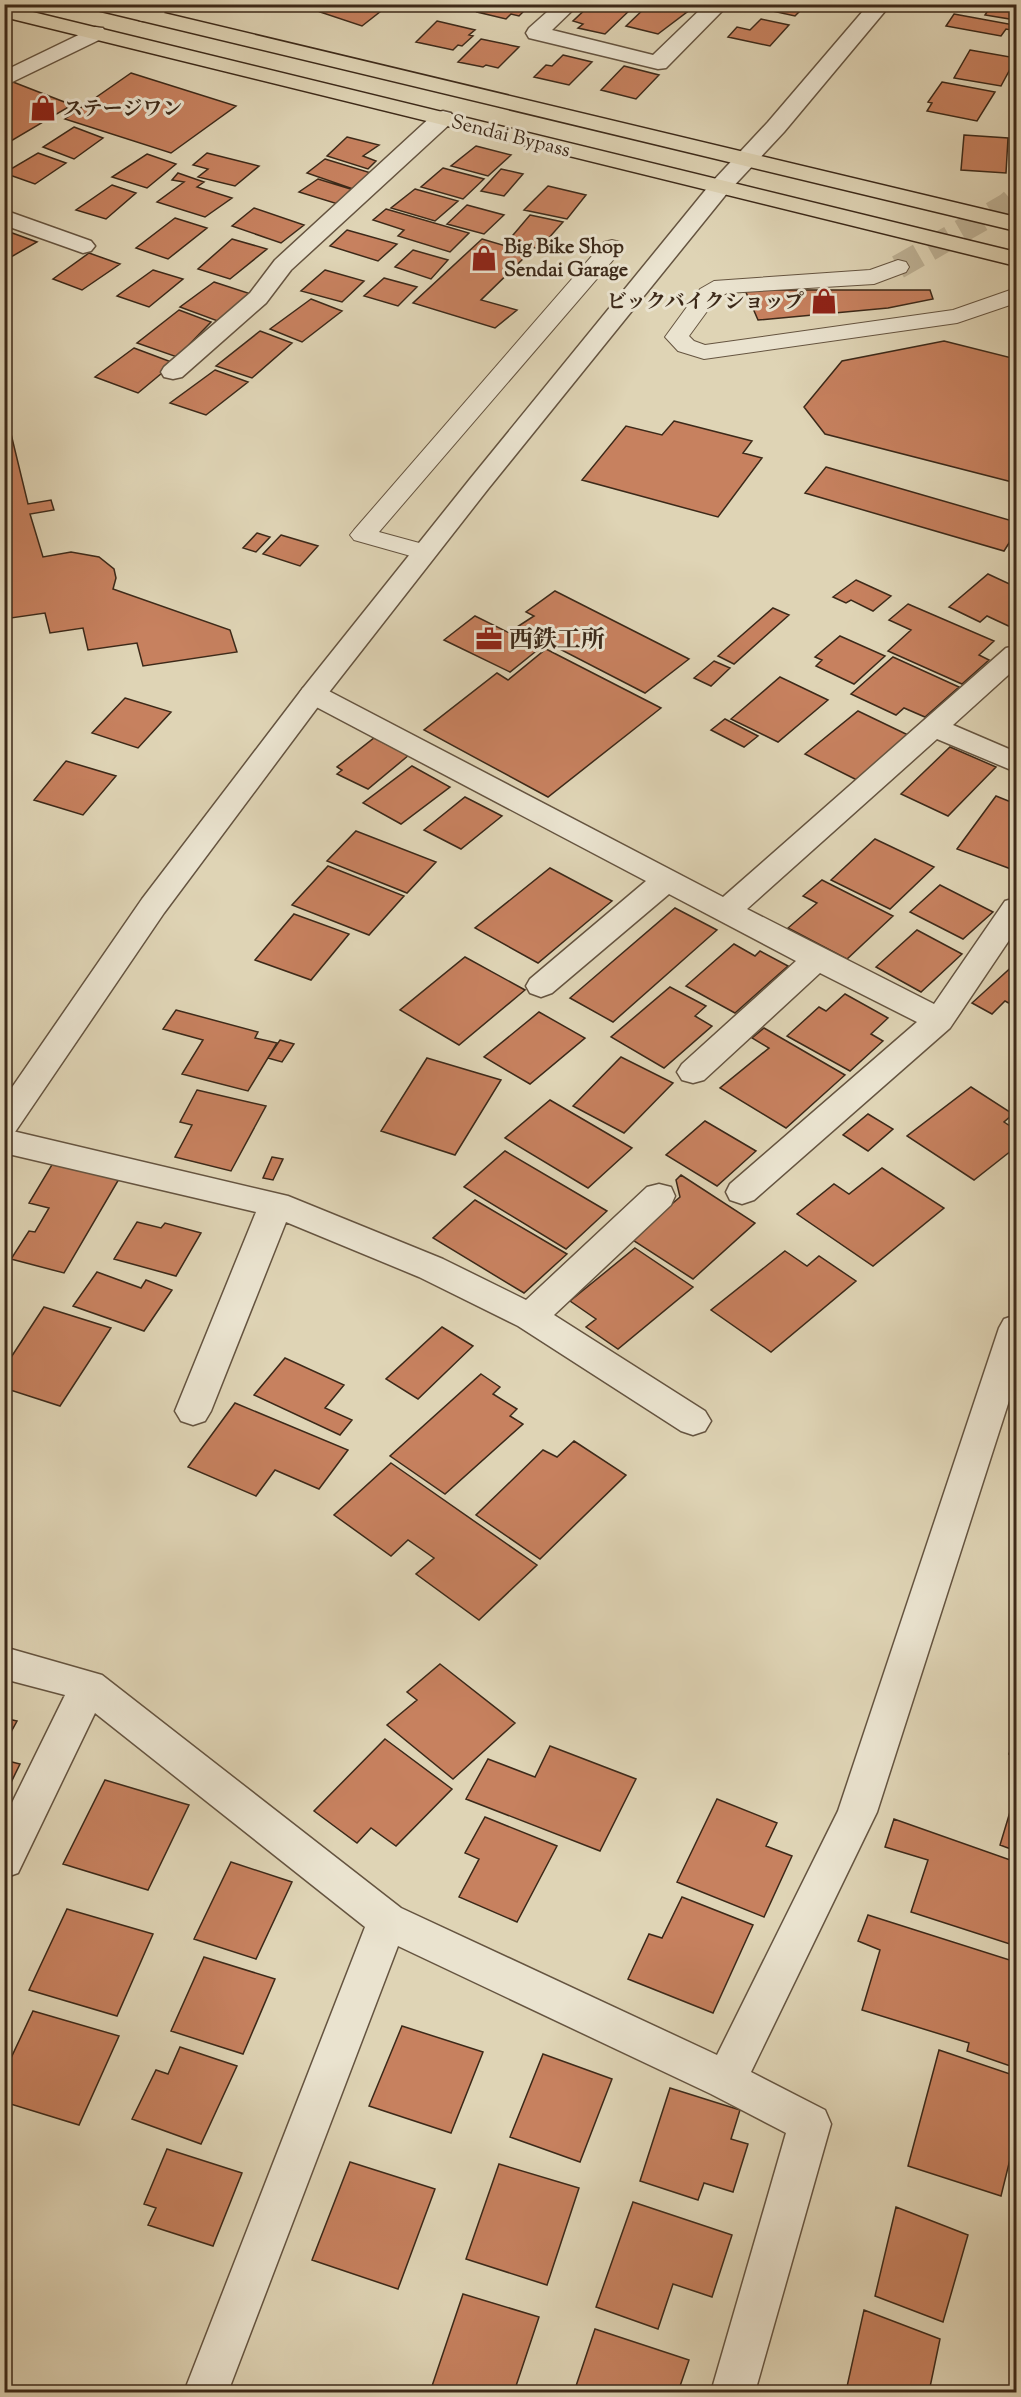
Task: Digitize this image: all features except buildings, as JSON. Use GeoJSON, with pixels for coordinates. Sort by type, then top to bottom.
{"type":"FeatureCollection","features":[{"type":"Feature","properties":{"kind":"highway","name":"Sendai Bypass"},"geometry":{"type":"LineString","coordinates":[[97,4],[154,10],[744,160],[1017,224]]}},
{"type":"Feature","properties":{"kind":"highway","name":"Sendai Bypass"},"geometry":{"type":"LineString","coordinates":[[4,11],[1017,259]]}},
{"type":"Feature","properties":{"kind":"street"},"geometry":{"type":"LineString","coordinates":[[569,4],[537,33],[658,63],[719,4]]}},
{"type":"Feature","properties":{"kind":"street"},"geometry":{"type":"LineString","coordinates":[[4,1124],[153,906],[425,552],[720,187],[776,127],[881,4]]}},
{"type":"Feature","properties":{"kind":"street"},"geometry":{"type":"LineString","coordinates":[[4,80],[95,33]]}},
{"type":"Feature","properties":{"kind":"street"},"geometry":{"type":"LineString","coordinates":[[173,372],[258,298],[283,265],[443,118]]}},
{"type":"Feature","properties":{"kind":"street"},"geometry":{"type":"LineString","coordinates":[[4,217],[83,246]]}},
{"type":"Feature","properties":{"kind":"street"},"geometry":{"type":"LineString","coordinates":[[726,911],[1017,654]]}},
{"type":"Feature","properties":{"kind":"street"},"geometry":{"type":"LineString","coordinates":[[314,694],[817,959],[939,1020]]}},
{"type":"Feature","properties":{"kind":"street"},"geometry":{"type":"LineString","coordinates":[[934,727],[1017,763]]}},
{"type":"Feature","properties":{"kind":"street"},"geometry":{"type":"LineString","coordinates":[[541,986],[666,880]]}},
{"type":"Feature","properties":{"kind":"street"},"geometry":{"type":"LineString","coordinates":[[742,1192],[939,1020],[1006,943],[1017,908]]}},
{"type":"Feature","properties":{"kind":"street"},"geometry":{"type":"LineString","coordinates":[[693,1072],[817,959]]}},
{"type":"Feature","properties":{"kind":"street"},"geometry":{"type":"LineString","coordinates":[[4,1141],[276,1206],[431,1268],[531,1317],[693,1421]]}},
{"type":"Feature","properties":{"kind":"street"},"geometry":{"type":"LineString","coordinates":[[531,1317],[659,1196]]}},
{"type":"Feature","properties":{"kind":"street"},"geometry":{"type":"LineString","coordinates":[[193,1411],[276,1206]]}},
{"type":"Feature","properties":{"kind":"street"},"geometry":{"type":"LineString","coordinates":[[726,2080],[856,1812],[1017,1328]]}},
{"type":"Feature","properties":{"kind":"street"},"geometry":{"type":"LineString","coordinates":[[4,1663],[89,1686],[387,1921],[726,2080],[810,2124],[733,2392]]}},
{"type":"Feature","properties":{"kind":"street"},"geometry":{"type":"LineString","coordinates":[[4,1861],[89,1686]]}},
{"type":"Feature","properties":{"kind":"street"},"geometry":{"type":"LineString","coordinates":[[206,2392],[387,1921]]}},
{"type":"Feature","properties":{"kind":"lane"},"geometry":{"type":"LineString","coordinates":[[425,552],[363,535],[612,247]]}},
{"type":"Feature","properties":{"kind":"lane"},"geometry":{"type":"LineString","coordinates":[[898,267],[874,277],[722,286],[708,294],[677,338],[686,346],[704,352],[957,316],[1017,295]]}},
{"type":"Feature","properties":{"kind":"tunnel"},"geometry":{"type":"LineString","coordinates":[[898,267],[1007,205],[1016,197]]}},
{"type":"Feature","properties":{"kind":"place","name":"ステージワン"},"geometry":{"type":"Point","coordinates":[43,108]}},
{"type":"Feature","properties":{"kind":"place","name":"Big Bike Shop Sendai Garage"},"geometry":{"type":"Point","coordinates":[484,258]}},
{"type":"Feature","properties":{"kind":"place","name":"ビックバイクショップ"},"geometry":{"type":"Point","coordinates":[824,301]}},
{"type":"Feature","properties":{"kind":"place","name":"西鉄工所"},"geometry":{"type":"Point","coordinates":[489,639]}}]}
